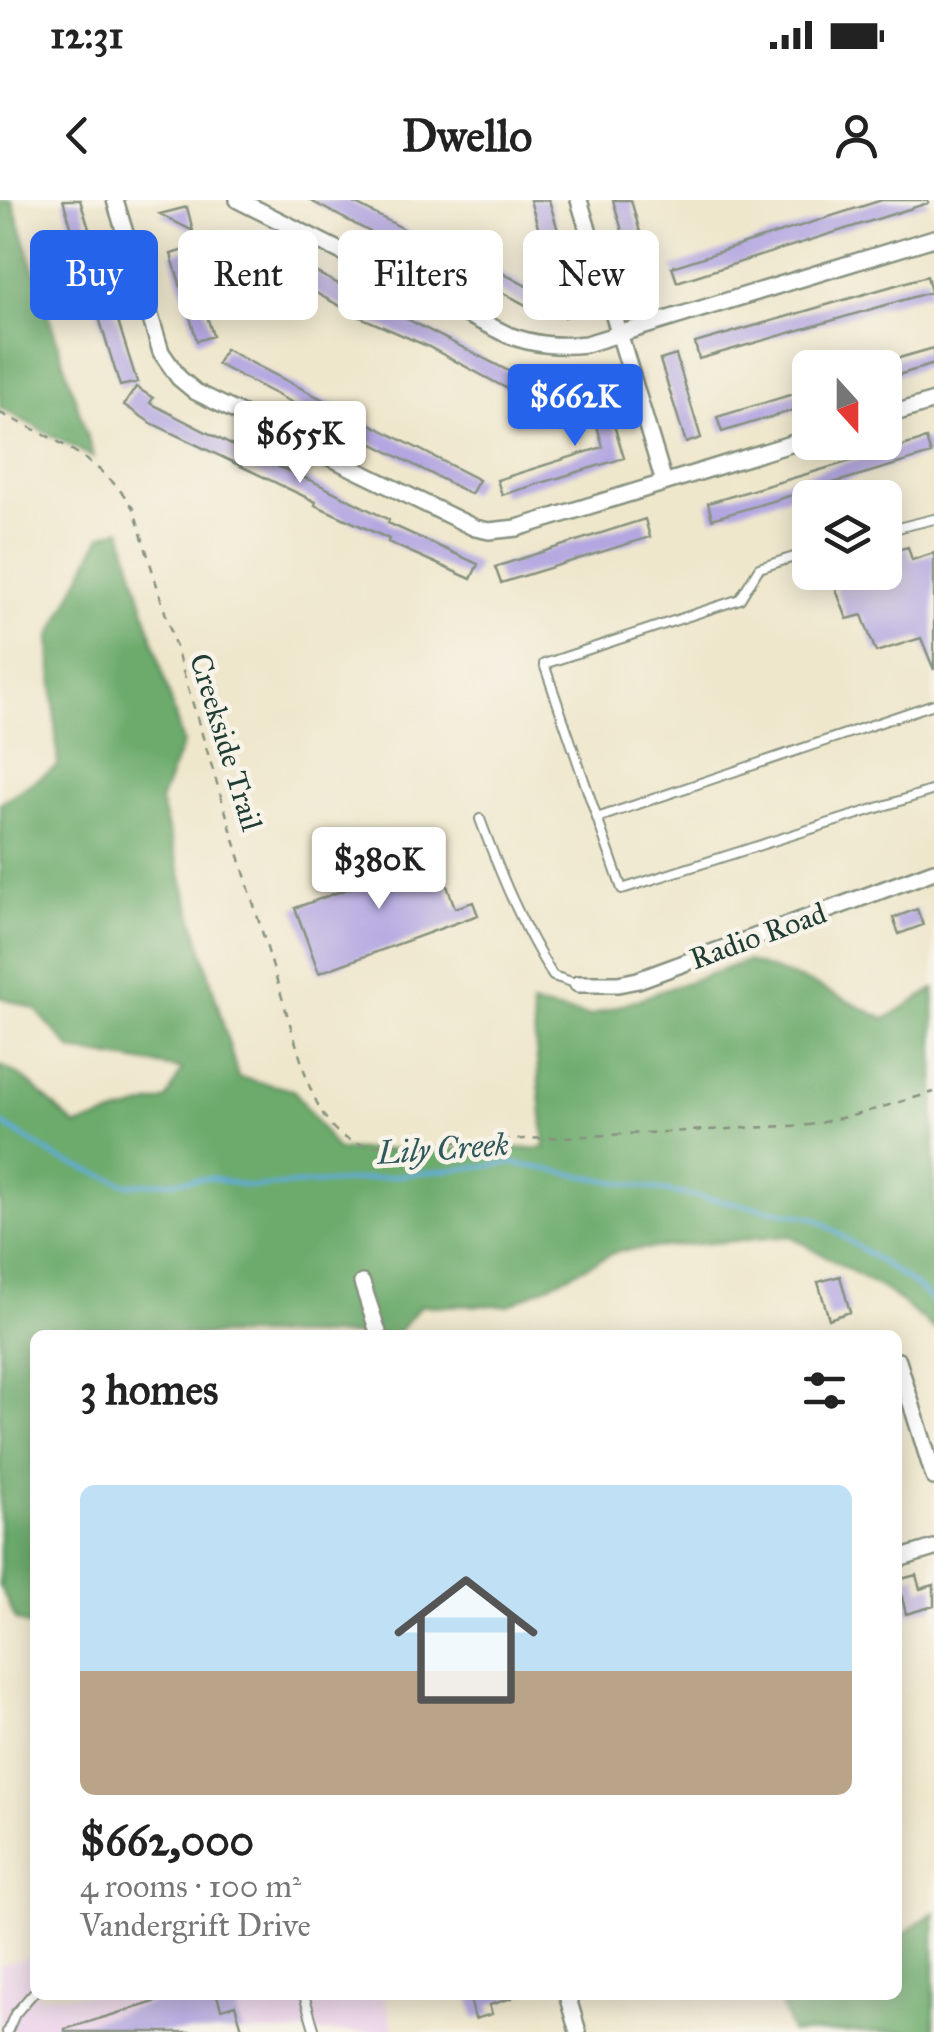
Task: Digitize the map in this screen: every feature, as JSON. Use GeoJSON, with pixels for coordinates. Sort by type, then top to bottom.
{"type":"FeatureCollection","features":[{"type":"Feature","properties":{"kind":"street"},"geometry":{"type":"LineString","coordinates":[[114,200],[161,352],[179,378],[196,392],[462,523],[489,531],[517,528],[792,443]]}},
{"type":"Feature","properties":{"kind":"street"},"geometry":{"type":"LineString","coordinates":[[238,200],[525,342],[562,346],[586,344],[934,238]]}},
{"type":"Feature","properties":{"kind":"street"},"geometry":{"type":"LineString","coordinates":[[579,200],[664,482]]}},
{"type":"Feature","properties":{"kind":"street"},"geometry":{"type":"LineString","coordinates":[[902,411],[934,401]]}},
{"type":"Feature","properties":{"kind":"street","name":"Radio Road"},"geometry":{"type":"LineString","coordinates":[[578,984],[638,980],[934,871]]}},
{"type":"Feature","properties":{"kind":"street"},"geometry":{"type":"LineString","coordinates":[[362,1283],[377,1330]]}},
{"type":"Feature","properties":{"kind":"street"},"geometry":{"type":"LineString","coordinates":[[902,1374],[934,1477]]}},
{"type":"Feature","properties":{"kind":"street"},"geometry":{"type":"LineString","coordinates":[[902,1558],[934,1548]]}},
{"type":"Feature","properties":{"kind":"street"},"geometry":{"type":"LineString","coordinates":[[568,2000],[578,2032]]}},
{"type":"Feature","properties":{"kind":"lane"},"geometry":{"type":"LineString","coordinates":[[902,527],[934,519]]}},
{"type":"Feature","properties":{"kind":"lane"},"geometry":{"type":"LineString","coordinates":[[792,558],[759,568],[740,599],[544,664],[622,889],[934,790]]}},
{"type":"Feature","properties":{"kind":"lane"},"geometry":{"type":"LineString","coordinates":[[597,818],[932,706],[934,721]]}},
{"type":"Feature","properties":{"kind":"lane"},"geometry":{"type":"LineString","coordinates":[[480,819],[511,902],[538,952],[553,976],[578,984]]}},
{"type":"Feature","properties":{"kind":"lane"},"geometry":{"type":"LineString","coordinates":[[7,2032],[15,2014],[30,1997]]}},
{"type":"Feature","properties":{"kind":"lane"},"geometry":{"type":"LineString","coordinates":[[305,2000],[314,2032]]}},
{"type":"Feature","properties":{"kind":"path","name":"Creekside Trail"},"geometry":{"type":"LineString","coordinates":[[0,414],[57,441],[102,470],[134,510],[308,1083],[317,1103],[344,1140],[360,1146],[383,1146],[809,1125],[934,1092]]}},
{"type":"Feature","properties":{"kind":"shaded area"},"geometry":{"type":"Polygon","coordinates":[[[30,1956],[30,2000],[385,2000],[395,2032],[0,2032],[0,1965],[30,1956]]]}},
{"type":"Feature","properties":{"kind":"green space"},"geometry":{"type":"Polygon","coordinates":[[[0,200],[12,200],[30,257],[30,320],[50,320],[94,458],[0,408],[0,200]]]}},
{"type":"Feature","properties":{"kind":"green space"},"geometry":{"type":"Polygon","coordinates":[[[121,529],[183,743],[160,801],[238,1077],[294,1090],[337,1150],[545,1148],[532,1005],[590,1016],[747,961],[811,983],[885,1019],[934,989],[934,1329],[890,1293],[790,1236],[618,1251],[509,1305],[420,1306],[400,1330],[30,1330],[30,1626],[16,1620],[0,1586],[0,1065],[24,1078],[76,1126],[167,1099],[182,1069],[72,1050],[35,1009],[0,997],[0,803],[58,766],[50,638],[101,536],[121,529]]]}},
{"type":"Feature","properties":{"kind":"green space"},"geometry":{"type":"Polygon","coordinates":[[[934,1912],[934,2032],[791,2032],[781,2000],[902,2000],[902,1935],[934,1912]]]}},
{"type":"Feature","properties":{"kind":"building"},"geometry":{"type":"Polygon","coordinates":[[[63,200],[80,200],[89,230],[72,230],[63,200]]]}},
{"type":"Feature","properties":{"kind":"building"},"geometry":{"type":"Polygon","coordinates":[[[309,200],[348,200],[406,230],[366,230],[309,200]]]}},
{"type":"Feature","properties":{"kind":"building"},"geometry":{"type":"Polygon","coordinates":[[[530,200],[549,200],[558,230],[539,230],[530,200]]]}},
{"type":"Feature","properties":{"kind":"building"},"geometry":{"type":"Polygon","coordinates":[[[613,200],[631,200],[639,230],[622,230],[613,200]]]}},
{"type":"Feature","properties":{"kind":"building"},"geometry":{"type":"Polygon","coordinates":[[[882,200],[928,203],[677,282],[672,267],[882,200]]]}},
{"type":"Feature","properties":{"kind":"building"},"geometry":{"type":"Polygon","coordinates":[[[187,207],[193,230],[191,230],[160,214],[187,207]]]}},
{"type":"Feature","properties":{"kind":"building"},"geometry":{"type":"Polygon","coordinates":[[[178,252],[178,277],[171,254],[178,252]]]}},
{"type":"Feature","properties":{"kind":"building"},"geometry":{"type":"Polygon","coordinates":[[[318,273],[338,284],[338,305],[318,294],[318,273]]]}},
{"type":"Feature","properties":{"kind":"building"},"geometry":{"type":"Polygon","coordinates":[[[503,273],[523,284],[523,303],[503,293],[503,273]]]}},
{"type":"Feature","properties":{"kind":"building"},"geometry":{"type":"Polygon","coordinates":[[[927,276],[931,292],[699,359],[695,343],[927,276]]]}},
{"type":"Feature","properties":{"kind":"building"},"geometry":{"type":"Polygon","coordinates":[[[100,320],[118,320],[137,382],[120,386],[100,320]]]}},
{"type":"Feature","properties":{"kind":"building"},"geometry":{"type":"Polygon","coordinates":[[[191,320],[208,320],[213,336],[197,341],[191,320]]]}},
{"type":"Feature","properties":{"kind":"building"},"geometry":{"type":"Polygon","coordinates":[[[367,320],[409,320],[532,383],[532,375],[569,375],[569,391],[517,394],[427,346],[367,320]]]}},
{"type":"Feature","properties":{"kind":"building"},"geometry":{"type":"Polygon","coordinates":[[[934,348],[934,364],[902,374],[902,357],[934,348]]]}},
{"type":"Feature","properties":{"kind":"building"},"geometry":{"type":"Polygon","coordinates":[[[225,349],[479,480],[471,494],[217,364],[225,349]]]}},
{"type":"Feature","properties":{"kind":"building"},"geometry":{"type":"Polygon","coordinates":[[[676,355],[701,438],[686,443],[660,360],[676,355]]]}},
{"type":"Feature","properties":{"kind":"building"},"geometry":{"type":"Polygon","coordinates":[[[599,376],[624,458],[502,495],[497,480],[603,447],[584,381],[599,376]]]}},
{"type":"Feature","properties":{"kind":"building"},"geometry":{"type":"Polygon","coordinates":[[[136,387],[153,398],[150,403],[478,564],[471,579],[388,542],[389,539],[315,505],[316,502],[151,423],[124,405],[136,387]]]}},
{"type":"Feature","properties":{"kind":"building"},"geometry":{"type":"Polygon","coordinates":[[[792,394],[792,411],[722,432],[717,417],[792,394]]]}},
{"type":"Feature","properties":{"kind":"building"},"geometry":{"type":"Polygon","coordinates":[[[926,439],[931,454],[843,480],[792,480],[792,495],[712,519],[708,503],[854,460],[902,460],[902,446],[926,439]]]}},
{"type":"Feature","properties":{"kind":"building"},"geometry":{"type":"Polygon","coordinates":[[[645,519],[650,537],[501,583],[495,567],[645,519]]]}},
{"type":"Feature","properties":{"kind":"building"},"geometry":{"type":"Polygon","coordinates":[[[908,547],[912,560],[934,553],[934,670],[921,638],[876,652],[862,615],[847,619],[836,590],[902,590],[902,549],[908,547]]]}},
{"type":"Feature","properties":{"kind":"building"},"geometry":{"type":"Polygon","coordinates":[[[393,857],[398,872],[437,858],[455,908],[473,902],[478,915],[319,973],[295,908],[350,888],[345,875],[393,857]]]}},
{"type":"Feature","properties":{"kind":"building"},"geometry":{"type":"Polygon","coordinates":[[[917,909],[923,925],[899,934],[893,918],[917,909]]]}},
{"type":"Feature","properties":{"kind":"building"},"geometry":{"type":"Polygon","coordinates":[[[840,1276],[850,1312],[829,1319],[818,1282],[840,1276]]]}},
{"type":"Feature","properties":{"kind":"building"},"geometry":{"type":"Polygon","coordinates":[[[916,1575],[920,1589],[934,1585],[934,1606],[906,1614],[902,1579],[916,1575]]]}},
{"type":"Feature","properties":{"kind":"building"},"geometry":{"type":"Polygon","coordinates":[[[161,2000],[218,2000],[221,2009],[235,2005],[243,2032],[65,2032],[161,2000]]]}},
{"type":"Feature","properties":{"kind":"building"},"geometry":{"type":"Polygon","coordinates":[[[470,2000],[505,2000],[489,2005],[492,2014],[475,2019],[470,2000]]]}},
{"type":"Feature","properties":{"kind":"waterway","name":"Lily Creek"},"geometry":{"type":"LineString","coordinates":[[0,1122],[59,1159],[129,1185],[211,1178],[252,1187],[512,1163],[815,1218],[915,1285],[934,1303]]}}]}
